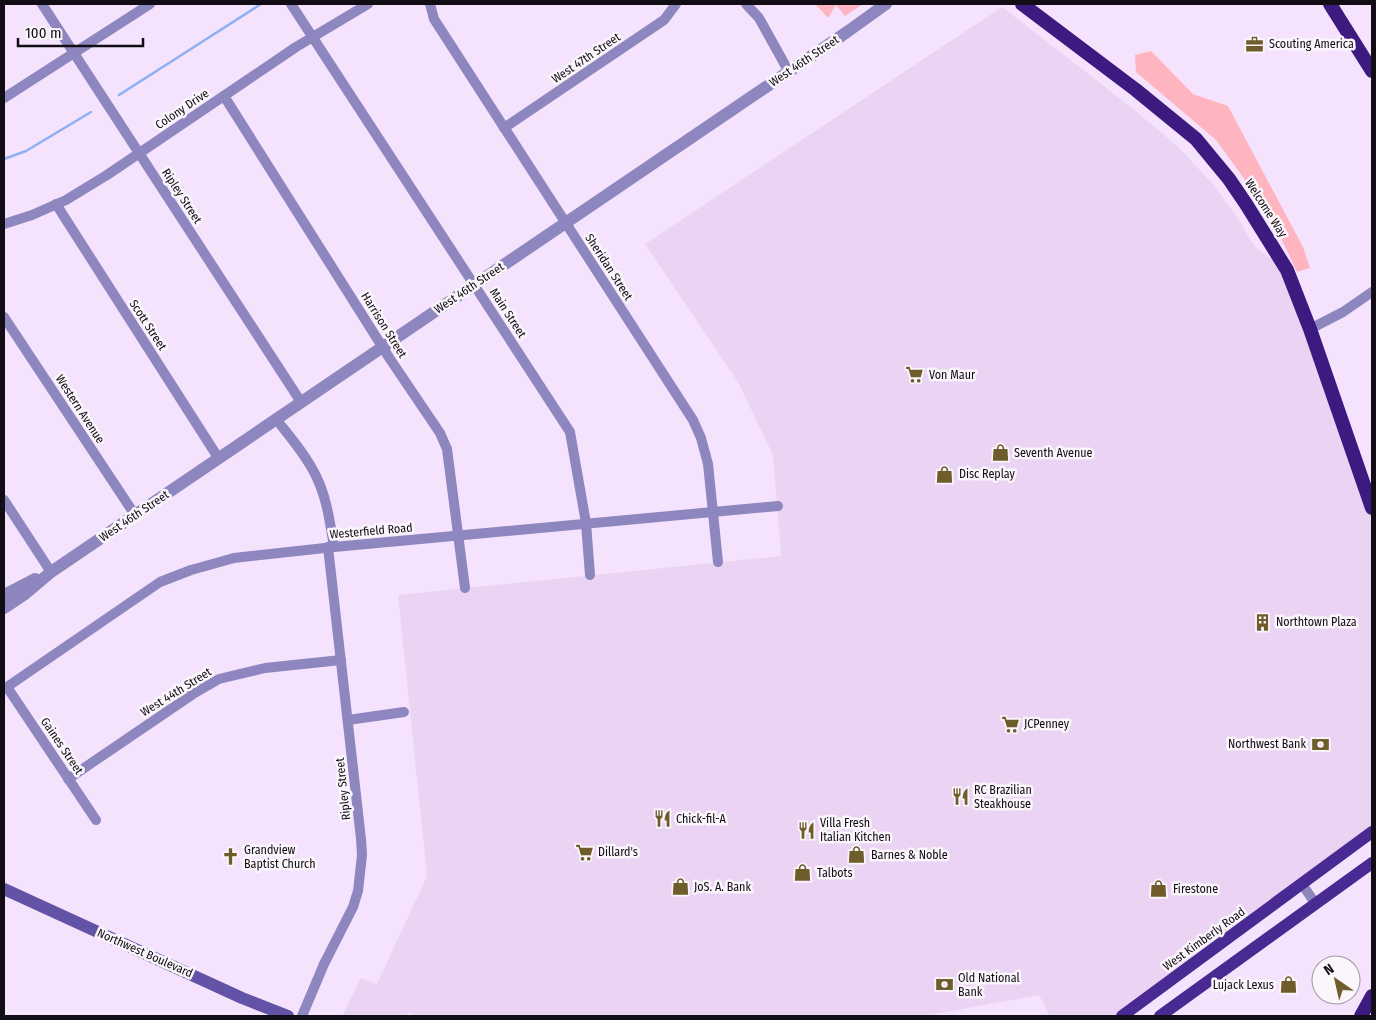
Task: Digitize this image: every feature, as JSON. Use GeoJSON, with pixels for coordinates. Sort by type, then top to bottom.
{"type":"FeatureCollection","features":[{"type":"Feature","properties":{"kind":"highway","name":"Welcome Way"},"geometry":{"type":"LineString","coordinates":[[1022,4],[1136,90],[1196,139],[1229,179],[1265,232],[1287,270],[1310,329],[1372,508]]}},
{"type":"Feature","properties":{"kind":"highway"},"geometry":{"type":"LineString","coordinates":[[1330,4],[1372,71]]}},
{"type":"Feature","properties":{"kind":"highway"},"geometry":{"type":"LineString","coordinates":[[1361,1016],[1372,996]]}},
{"type":"Feature","properties":{"kind":"main road","name":"West Kimberly Road"},"geometry":{"type":"LineString","coordinates":[[1122,1016],[1372,832]]}},
{"type":"Feature","properties":{"kind":"main road"},"geometry":{"type":"LineString","coordinates":[[1160,1016],[1372,863]]}},
{"type":"Feature","properties":{"kind":"main road","name":"Northwest Boulevard"},"geometry":{"type":"LineString","coordinates":[[4,889],[242,998],[288,1016]]}},
{"type":"Feature","properties":{"kind":"street","name":"Ripley Street"},"geometry":{"type":"LineString","coordinates":[[42,4],[301,402]]}},
{"type":"Feature","properties":{"kind":"street"},"geometry":{"type":"LineString","coordinates":[[4,98],[150,4]]}},
{"type":"Feature","properties":{"kind":"street","name":"Main Street"},"geometry":{"type":"LineString","coordinates":[[291,4],[570,432],[586,523],[590,575]]}},
{"type":"Feature","properties":{"kind":"street","name":"Colony Drive"},"geometry":{"type":"LineString","coordinates":[[4,224],[74,195],[368,4]]}},
{"type":"Feature","properties":{"kind":"street","name":"Sheridan Street"},"geometry":{"type":"LineString","coordinates":[[430,4],[434,19],[693,420],[708,464],[718,562]]}},
{"type":"Feature","properties":{"kind":"street","name":"West 47th Street"},"geometry":{"type":"LineString","coordinates":[[504,128],[664,20],[676,4]]}},
{"type":"Feature","properties":{"kind":"street"},"geometry":{"type":"LineString","coordinates":[[746,4],[759,18],[789,72]]}},
{"type":"Feature","properties":{"kind":"street","name":"West 46th Street"},"geometry":{"type":"LineString","coordinates":[[4,608],[25,594],[51,572],[134,515],[789,72],[886,4]]}},
{"type":"Feature","properties":{"kind":"street","name":"Harrison Street"},"geometry":{"type":"LineString","coordinates":[[224,96],[390,359],[440,433],[447,449],[465,588]]}},
{"type":"Feature","properties":{"kind":"street","name":"Scott Street"},"geometry":{"type":"LineString","coordinates":[[56,204],[219,459]]}},
{"type":"Feature","properties":{"kind":"street"},"geometry":{"type":"LineString","coordinates":[[1310,329],[1343,312],[1372,292]]}},
{"type":"Feature","properties":{"kind":"street","name":"Western Avenue"},"geometry":{"type":"LineString","coordinates":[[4,317],[134,515]]}},
{"type":"Feature","properties":{"kind":"street","name":"Ripley Street"},"geometry":{"type":"LineString","coordinates":[[276,419],[304,456],[317,477],[328,512],[341,660],[362,855],[358,891],[353,907],[324,964],[302,1016]]}},
{"type":"Feature","properties":{"kind":"street"},"geometry":{"type":"LineString","coordinates":[[4,500],[51,572]]}},
{"type":"Feature","properties":{"kind":"street","name":"Westerfield Road"},"geometry":{"type":"LineString","coordinates":[[6,688],[160,582],[191,570],[234,558],[331,547],[778,506]]}},
{"type":"Feature","properties":{"kind":"street","name":"West 46th Street"},"geometry":{"type":"LineString","coordinates":[[4,595],[51,572]]}},
{"type":"Feature","properties":{"kind":"street","name":"West 44th Street"},"geometry":{"type":"LineString","coordinates":[[68,779],[193,694],[219,679],[265,668],[341,660]]}},
{"type":"Feature","properties":{"kind":"street","name":"Gaines Street"},"geometry":{"type":"LineString","coordinates":[[6,688],[96,820]]}},
{"type":"Feature","properties":{"kind":"street"},"geometry":{"type":"LineString","coordinates":[[348,720],[404,712]]}},
{"type":"Feature","properties":{"kind":"street"},"geometry":{"type":"LineString","coordinates":[[1302,884],[1315,903]]}},
{"type":"Feature","properties":{"kind":"shaded area"},"geometry":{"type":"Polygon","coordinates":[[[815,4],[863,4],[845,16],[836,5],[828,18],[815,4]]]}},
{"type":"Feature","properties":{"kind":"shaded area"},"geometry":{"type":"Polygon","coordinates":[[[1002,7],[1136,111],[1177,146],[1212,183],[1237,217],[1255,247],[1287,270],[1372,508],[1372,832],[1122,1016],[1050,1016],[1039,995],[925,1016],[417,1016],[408,1013],[406,1016],[342,1016],[361,978],[377,984],[427,876],[398,595],[781,556],[773,455],[738,382],[645,244],[1002,7]]]}},
{"type":"Feature","properties":{"kind":"shaded area"},"geometry":{"type":"Polygon","coordinates":[[[1151,51],[1193,94],[1228,106],[1303,247],[1310,268],[1297,272],[1269,213],[1216,140],[1136,72],[1135,55],[1151,51]]]}},
{"type":"Feature","properties":{"kind":"waterway"},"geometry":{"type":"LineString","coordinates":[[119,95],[261,4]]}},
{"type":"Feature","properties":{"kind":"waterway"},"geometry":{"type":"LineString","coordinates":[[4,159],[26,151],[91,112]]}},
{"type":"Feature","properties":{"kind":"place","name":"Scouting America"},"geometry":{"type":"Point","coordinates":[1255,44]}},
{"type":"Feature","properties":{"kind":"place","name":"Von Maur"},"geometry":{"type":"Point","coordinates":[915,375]}},
{"type":"Feature","properties":{"kind":"place","name":"Seventh Avenue"},"geometry":{"type":"Point","coordinates":[1000,453]}},
{"type":"Feature","properties":{"kind":"place","name":"Disc Replay"},"geometry":{"type":"Point","coordinates":[945,474]}},
{"type":"Feature","properties":{"kind":"place","name":"Northtown Plaza"},"geometry":{"type":"Point","coordinates":[1262,622]}},
{"type":"Feature","properties":{"kind":"place","name":"JCPenney"},"geometry":{"type":"Point","coordinates":[1010,724]}},
{"type":"Feature","properties":{"kind":"place","name":"Northwest Bank"},"geometry":{"type":"Point","coordinates":[1320,744]}},
{"type":"Feature","properties":{"kind":"place","name":"RC Brazilian Steakhouse"},"geometry":{"type":"Point","coordinates":[960,797]}},
{"type":"Feature","properties":{"kind":"place","name":"Chick-fil-A"},"geometry":{"type":"Point","coordinates":[662,819]}},
{"type":"Feature","properties":{"kind":"place","name":"Villa Fresh Italian Kitchen"},"geometry":{"type":"Point","coordinates":[806,830]}},
{"type":"Feature","properties":{"kind":"place","name":"Dillard's"},"geometry":{"type":"Point","coordinates":[584,852]}},
{"type":"Feature","properties":{"kind":"place","name":"Barnes & Noble"},"geometry":{"type":"Point","coordinates":[857,855]}},
{"type":"Feature","properties":{"kind":"place","name":"Grandview Baptist Church"},"geometry":{"type":"Point","coordinates":[230,857]}},
{"type":"Feature","properties":{"kind":"place","name":"Talbots"},"geometry":{"type":"Point","coordinates":[803,873]}},
{"type":"Feature","properties":{"kind":"place","name":"JoS. A. Bank"},"geometry":{"type":"Point","coordinates":[680,887]}},
{"type":"Feature","properties":{"kind":"place","name":"Firestone"},"geometry":{"type":"Point","coordinates":[1159,889]}},
{"type":"Feature","properties":{"kind":"place","name":"Old National Bank"},"geometry":{"type":"Point","coordinates":[944,985]}},
{"type":"Feature","properties":{"kind":"place","name":"Lujack Lexus"},"geometry":{"type":"Point","coordinates":[1288,985]}}]}
